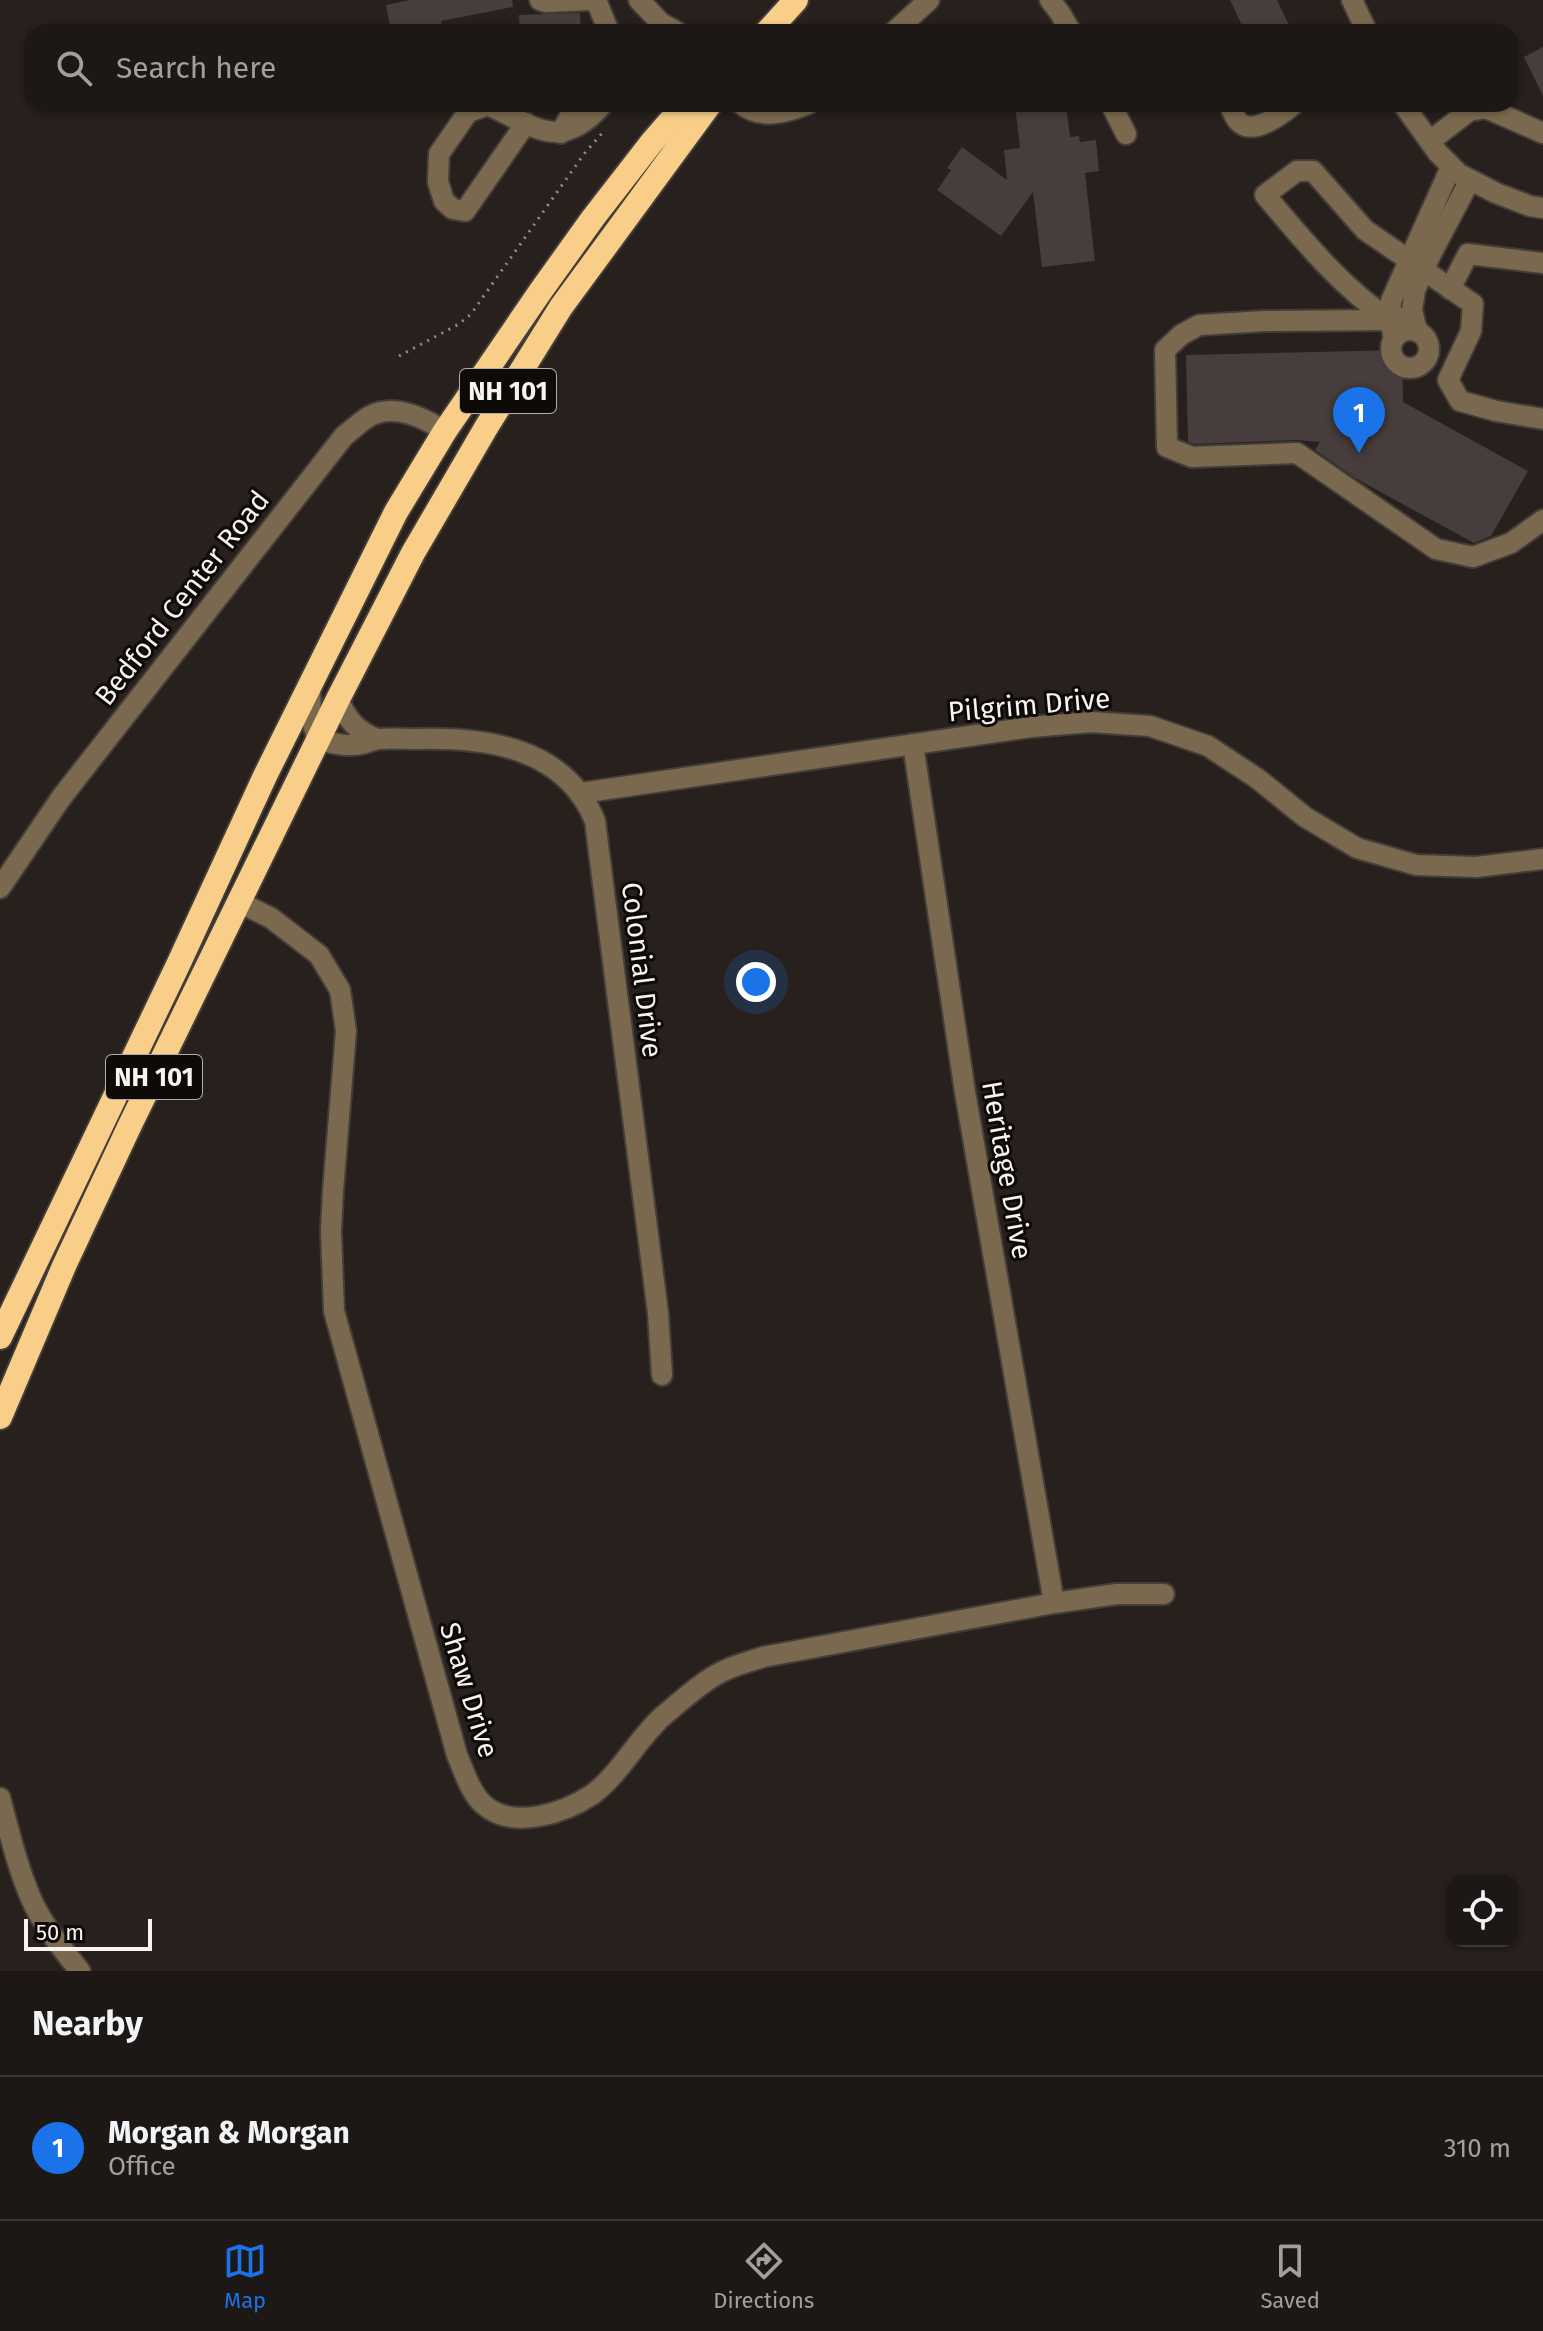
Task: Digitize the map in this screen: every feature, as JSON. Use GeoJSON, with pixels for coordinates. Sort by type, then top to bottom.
{"type":"FeatureCollection","features":[{"type":"Feature","properties":{"kind":"highway"},"geometry":{"type":"LineString","coordinates":[[774,24],[796,0]]}},
{"type":"Feature","properties":{"kind":"highway","name":"NH 101"},"geometry":{"type":"LineString","coordinates":[[0,1337],[310,684],[396,512],[445,431],[593,218],[678,112]]}},
{"type":"Feature","properties":{"kind":"highway","name":"NH 101"},"geometry":{"type":"LineString","coordinates":[[0,1417],[64,1266],[338,699],[413,553],[532,351],[704,112]]}},
{"type":"Feature","properties":{"kind":"street"},"geometry":{"type":"LineString","coordinates":[[540,0],[589,0]]}},
{"type":"Feature","properties":{"kind":"street"},"geometry":{"type":"LineString","coordinates":[[596,0],[606,24]]}},
{"type":"Feature","properties":{"kind":"street"},"geometry":{"type":"LineString","coordinates":[[639,0],[663,24]]}},
{"type":"Feature","properties":{"kind":"street"},"geometry":{"type":"LineString","coordinates":[[903,24],[929,0]]}},
{"type":"Feature","properties":{"kind":"street"},"geometry":{"type":"LineString","coordinates":[[1050,0],[1066,24]]}},
{"type":"Feature","properties":{"kind":"street"},"geometry":{"type":"LineString","coordinates":[[1352,0],[1363,24]]}},
{"type":"Feature","properties":{"kind":"street"},"geometry":{"type":"LineString","coordinates":[[468,112],[439,154],[438,182],[444,201],[453,209],[465,211],[526,123]]}},
{"type":"Feature","properties":{"kind":"street"},"geometry":{"type":"LineString","coordinates":[[503,112],[547,133],[561,133],[589,120],[596,112]]}},
{"type":"Feature","properties":{"kind":"street"},"geometry":{"type":"LineString","coordinates":[[561,133],[572,112]]}},
{"type":"Feature","properties":{"kind":"street"},"geometry":{"type":"LineString","coordinates":[[756,112],[776,112]]}},
{"type":"Feature","properties":{"kind":"street"},"geometry":{"type":"LineString","coordinates":[[1115,112],[1126,134]]}},
{"type":"Feature","properties":{"kind":"street"},"geometry":{"type":"LineString","coordinates":[[1233,112],[1238,122],[1255,127],[1280,112]]}},
{"type":"Feature","properties":{"kind":"street"},"geometry":{"type":"LineString","coordinates":[[1409,112],[1451,167],[1507,198],[1543,208]]}},
{"type":"Feature","properties":{"kind":"street"},"geometry":{"type":"LineString","coordinates":[[1430,141],[1468,112]]}},
{"type":"Feature","properties":{"kind":"street"},"geometry":{"type":"LineString","coordinates":[[1495,112],[1543,133]]}},
{"type":"Feature","properties":{"kind":"street"},"geometry":{"type":"LineString","coordinates":[[1451,167],[1416,266],[1412,299],[1415,323],[1430,344],[1428,357],[1420,366],[1407,368],[1396,362],[1391,350],[1391,301],[1416,266],[1470,180]]}},
{"type":"Feature","properties":{"kind":"street"},"geometry":{"type":"LineString","coordinates":[[1392,329],[1309,247],[1265,195],[1297,171],[1313,171],[1365,230],[1473,304],[1471,331],[1448,380],[1460,401],[1543,419]]}},
{"type":"Feature","properties":{"kind":"street"},"geometry":{"type":"LineString","coordinates":[[1450,289],[1468,254],[1543,263]]}},
{"type":"Feature","properties":{"kind":"street"},"geometry":{"type":"LineString","coordinates":[[1415,323],[1404,330],[1265,321],[1199,325],[1181,335],[1165,350],[1167,447],[1192,457],[1297,453],[1436,549],[1473,557],[1511,543],[1543,520]]}},
{"type":"Feature","properties":{"kind":"street","name":"Bedford Center Road"},"geometry":{"type":"LineString","coordinates":[[0,888],[61,798],[344,436],[371,416],[386,412],[400,412],[425,419],[445,431]]}},
{"type":"Feature","properties":{"kind":"street"},"geometry":{"type":"LineString","coordinates":[[310,684],[311,718],[318,740]]}},
{"type":"Feature","properties":{"kind":"street"},"geometry":{"type":"LineString","coordinates":[[338,699],[355,728],[377,739]]}},
{"type":"Feature","properties":{"kind":"street","name":"Pilgrim Drive"},"geometry":{"type":"LineString","coordinates":[[581,793],[1031,727],[1091,722],[1150,726],[1208,746],[1258,779],[1305,817],[1357,848],[1416,865],[1476,867],[1543,859]]}},
{"type":"Feature","properties":{"kind":"street","name":"Colonial Drive"},"geometry":{"type":"LineString","coordinates":[[318,740],[349,745],[377,739],[467,739],[503,746],[550,766],[581,793],[595,821],[658,1313],[662,1375]]}},
{"type":"Feature","properties":{"kind":"street","name":"Heritage Drive"},"geometry":{"type":"LineString","coordinates":[[913,744],[968,1107],[1054,1603]]}},
{"type":"Feature","properties":{"kind":"street","name":"Shaw Drive"},"geometry":{"type":"LineString","coordinates":[[239,902],[271,918],[319,955],[340,990],[346,1031],[331,1231],[334,1311],[457,1755],[473,1790],[484,1805],[502,1814],[521,1817],[560,1812],[594,1793],[661,1718],[692,1693],[725,1670],[763,1657],[1054,1603],[1117,1594],[1164,1594]]}},
{"type":"Feature","properties":{"kind":"street"},"geometry":{"type":"LineString","coordinates":[[0,1798],[35,1906],[55,1940],[80,1971]]}},
{"type":"Feature","properties":{"kind":"path"},"geometry":{"type":"LineString","coordinates":[[399,356],[447,331],[471,314],[584,154],[610,124]]}},
{"type":"Feature","properties":{"kind":"building"},"geometry":{"type":"Polygon","coordinates":[[[410,0],[512,0],[513,7],[441,21],[442,24],[390,24],[386,5],[410,0]]]}},
{"type":"Feature","properties":{"kind":"building"},"geometry":{"type":"Polygon","coordinates":[[[1230,0],[1277,0],[1288,24],[1241,24],[1230,0]]]}},
{"type":"Feature","properties":{"kind":"building"},"geometry":{"type":"Polygon","coordinates":[[[580,13],[581,24],[520,24],[519,15],[580,13]]]}},
{"type":"Feature","properties":{"kind":"building"},"geometry":{"type":"Polygon","coordinates":[[[1543,47],[1543,96],[1524,57],[1543,47]]]}},
{"type":"Feature","properties":{"kind":"building"},"geometry":{"type":"Polygon","coordinates":[[[1016,112],[1067,112],[1070,137],[1079,136],[1080,142],[1096,140],[1099,171],[1085,173],[1095,261],[1042,267],[1033,192],[1001,236],[937,190],[951,170],[947,168],[962,147],[1007,180],[1004,150],[1020,148],[1016,112]]]}},
{"type":"Feature","properties":{"kind":"building"},"geometry":{"type":"Polygon","coordinates":[[[1402,350],[1403,402],[1528,471],[1491,536],[1474,543],[1355,478],[1315,450],[1320,442],[1188,442],[1186,355],[1402,350]]]}},
{"type":"Feature","properties":{"kind":"place","name":"Morgan & Morgan"},"geometry":{"type":"Point","coordinates":[1359,453]}}]}
